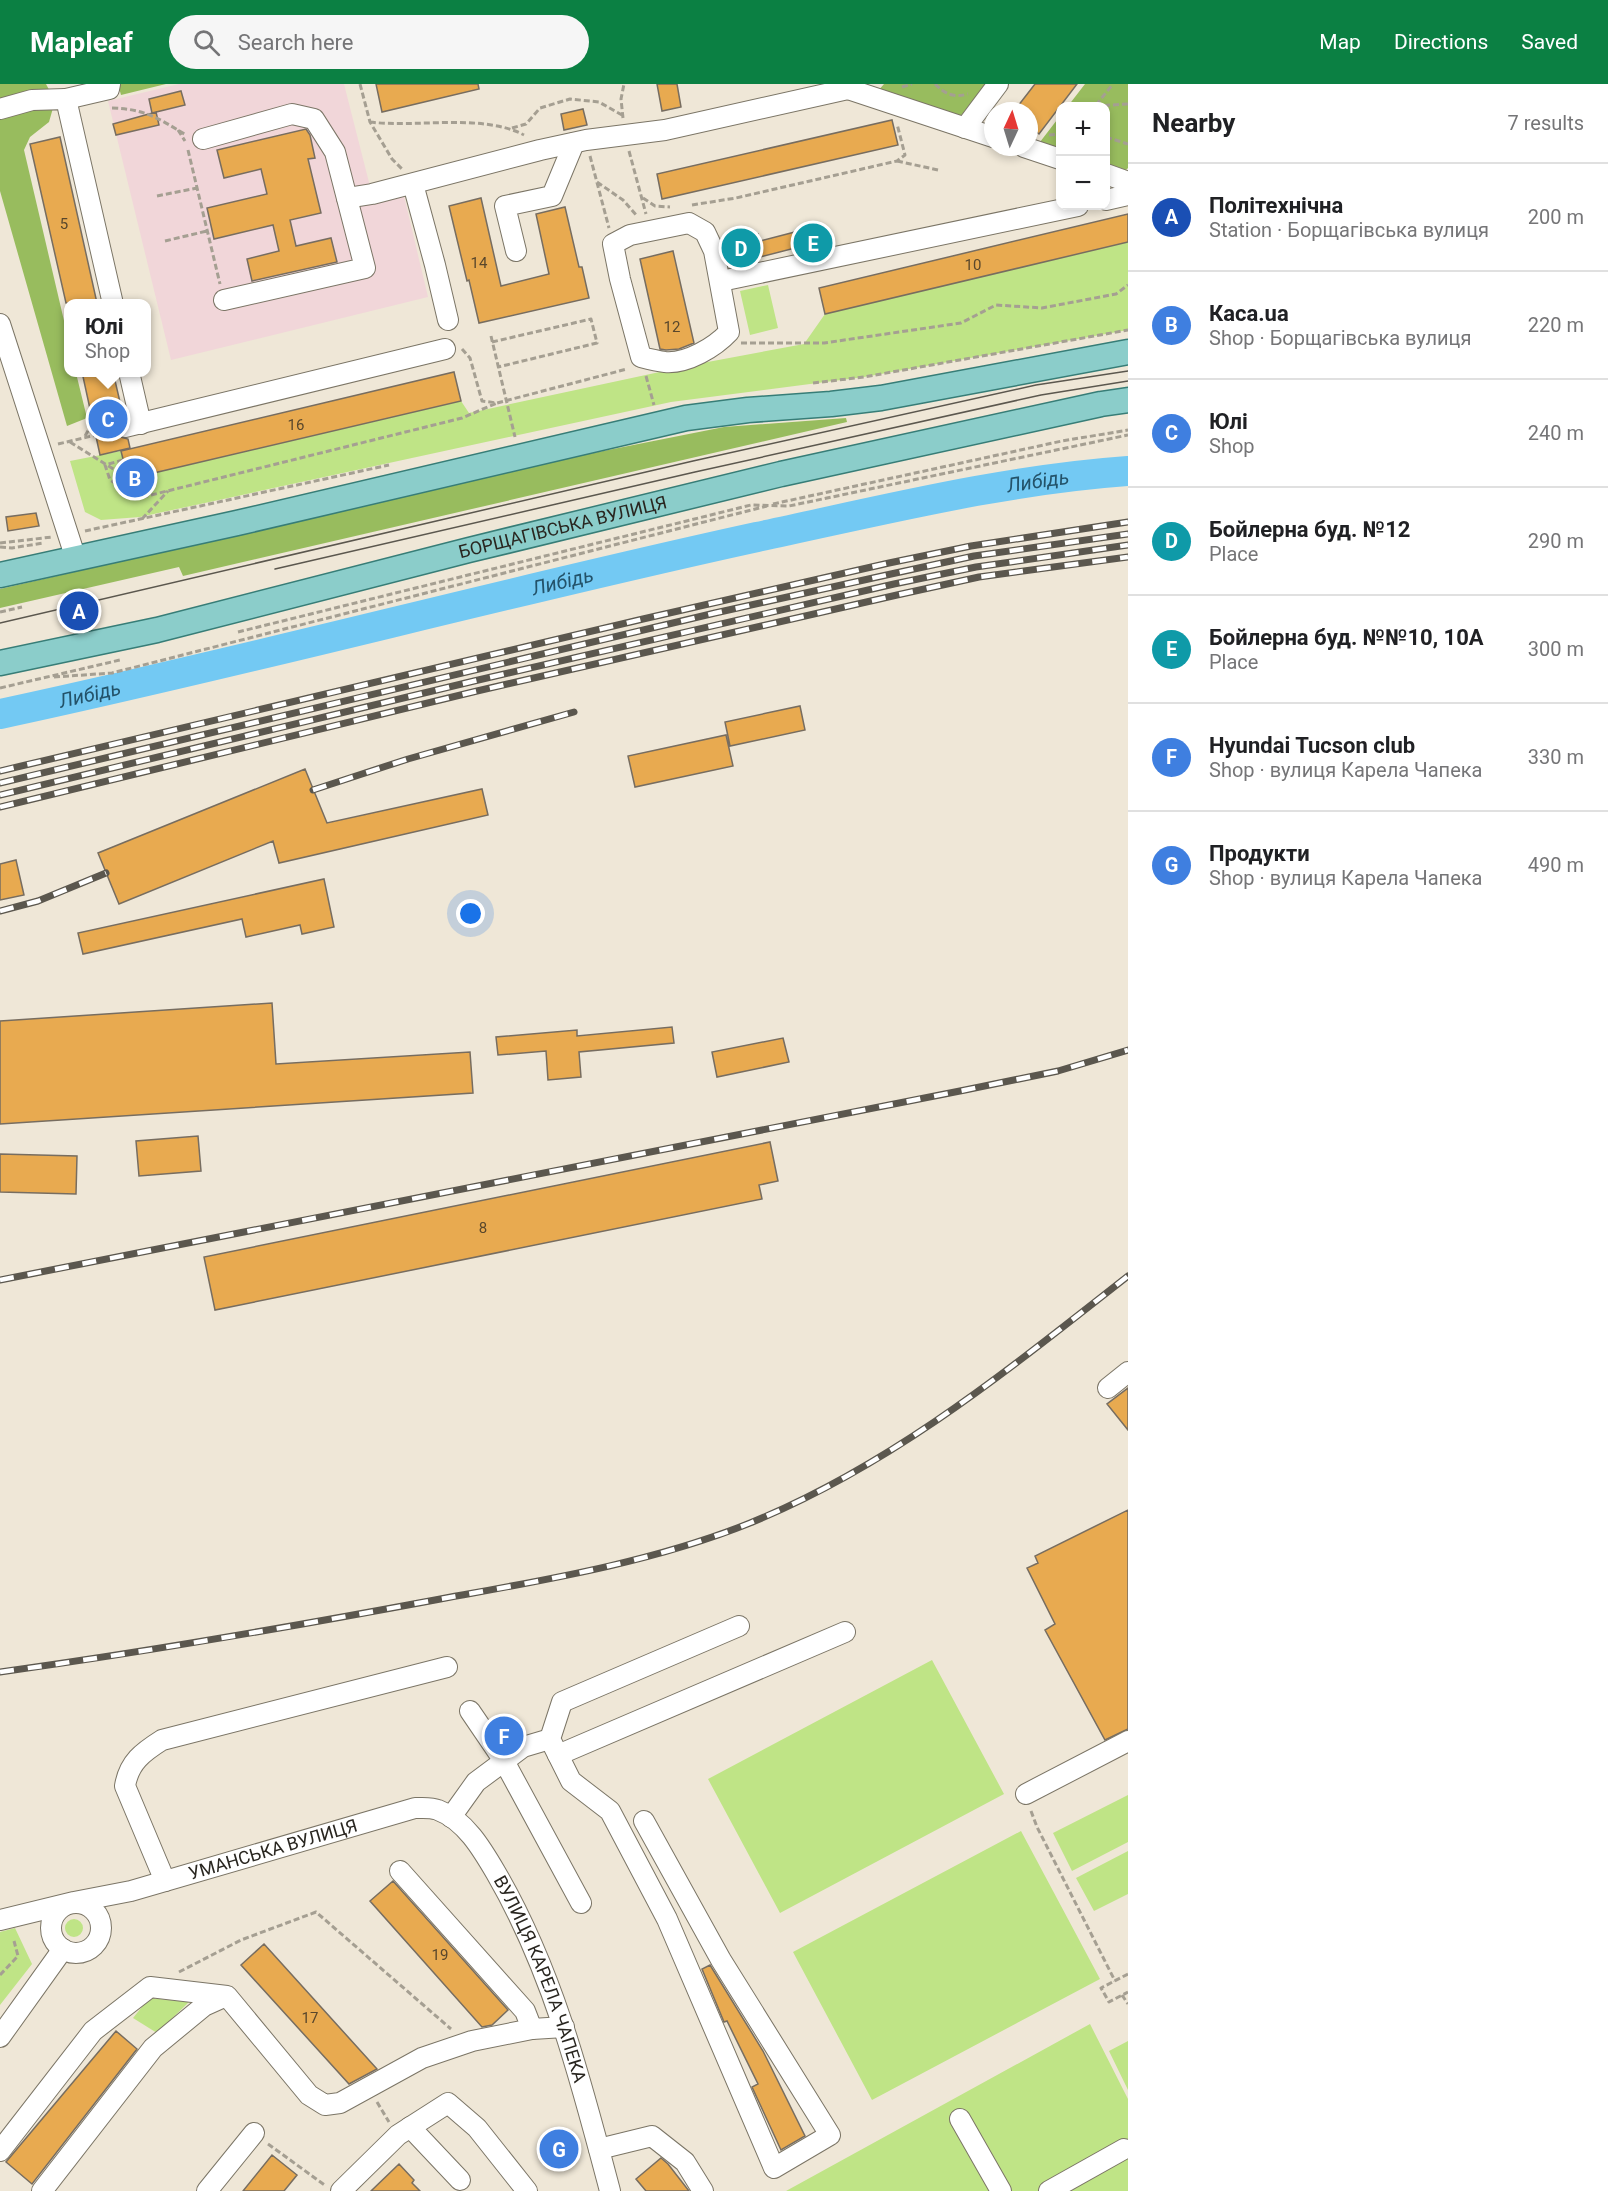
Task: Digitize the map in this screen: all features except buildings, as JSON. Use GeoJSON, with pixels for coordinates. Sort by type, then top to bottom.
{"type":"FeatureCollection","features":[{"type":"Feature","properties":{"kind":"main road"},"geometry":{"type":"LineString","coordinates":[[0,575],[686,418],[881,398],[1128,352]]}},
{"type":"Feature","properties":{"kind":"main road","name":"БОРЩАГІВСЬКА ВУЛИЦЯ"},"geometry":{"type":"LineString","coordinates":[[0,663],[157,630],[469,550],[781,474],[1128,400]]}},
{"type":"Feature","properties":{"kind":"street"},"geometry":{"type":"LineString","coordinates":[[0,109],[32,100],[66,99],[109,88],[110,84]]}},
{"type":"Feature","properties":{"kind":"street"},"geometry":{"type":"LineString","coordinates":[[965,128],[998,84]]}},
{"type":"Feature","properties":{"kind":"street"},"geometry":{"type":"LineString","coordinates":[[347,198],[372,194],[407,176],[580,142],[665,130],[841,86],[984,134]]}},
{"type":"Feature","properties":{"kind":"street"},"geometry":{"type":"LineString","coordinates":[[66,99],[112,299]]}},
{"type":"Feature","properties":{"kind":"street"},"geometry":{"type":"LineString","coordinates":[[204,139],[292,114],[314,119],[335,152],[365,268],[224,300]]}},
{"type":"Feature","properties":{"kind":"street"},"geometry":{"type":"LineString","coordinates":[[516,251],[505,206],[552,196],[580,142]]}},
{"type":"Feature","properties":{"kind":"street"},"geometry":{"type":"LineString","coordinates":[[1038,152],[1056,158]]}},
{"type":"Feature","properties":{"kind":"street"},"geometry":{"type":"LineString","coordinates":[[1110,175],[1128,182]]}},
{"type":"Feature","properties":{"kind":"street"},"geometry":{"type":"LineString","coordinates":[[407,176],[435,265],[448,321]]}},
{"type":"Feature","properties":{"kind":"street"},"geometry":{"type":"LineString","coordinates":[[1110,199],[1128,195]]}},
{"type":"Feature","properties":{"kind":"street"},"geometry":{"type":"LineString","coordinates":[[721,281],[1059,210]]}},
{"type":"Feature","properties":{"kind":"street"},"geometry":{"type":"LineString","coordinates":[[689,223],[705,232],[714,251],[729,332],[718,344],[697,355],[667,363],[641,357],[613,244],[630,235],[689,223]]}},
{"type":"Feature","properties":{"kind":"street"},"geometry":{"type":"LineString","coordinates":[[0,324],[76,559]]}},
{"type":"Feature","properties":{"kind":"street"},"geometry":{"type":"LineString","coordinates":[[129,377],[133,425],[452,348]]}},
{"type":"Feature","properties":{"kind":"street"},"geometry":{"type":"LineString","coordinates":[[1108,1388],[1128,1372]]}},
{"type":"Feature","properties":{"kind":"street"},"geometry":{"type":"LineString","coordinates":[[644,1821],[721,1960],[830,2135],[774,2168],[662,1909],[610,1811],[571,1781],[554,1747],[562,1702],[739,1626]]}},
{"type":"Feature","properties":{"kind":"street"},"geometry":{"type":"LineString","coordinates":[[451,1816],[476,1782],[523,1746],[554,1747],[845,1632]]}},
{"type":"Feature","properties":{"kind":"street"},"geometry":{"type":"LineString","coordinates":[[165,1881],[125,1786],[128,1772],[146,1750],[162,1740],[447,1667]]}},
{"type":"Feature","properties":{"kind":"street"},"geometry":{"type":"LineString","coordinates":[[470,1712],[504,1761],[581,1903]]}},
{"type":"Feature","properties":{"kind":"street"},"geometry":{"type":"LineString","coordinates":[[1026,1794],[1128,1741]]}},
{"type":"Feature","properties":{"kind":"street","name":"УМАНСЬКА ВУЛИЦЯ"},"geometry":{"type":"LineString","coordinates":[[0,1921],[74,1902],[131,1891],[415,1808]]}},
{"type":"Feature","properties":{"kind":"street","name":"ВУЛИЦЯ КАРЕЛА ЧАПЕКА"},"geometry":{"type":"LineString","coordinates":[[415,1808],[436,1809],[451,1816],[479,1844],[512,1902],[542,1964],[564,2027],[610,2191]]}},
{"type":"Feature","properties":{"kind":"street"},"geometry":{"type":"LineString","coordinates":[[400,1871],[525,2011],[532,2029]]}},
{"type":"Feature","properties":{"kind":"street"},"geometry":{"type":"LineString","coordinates":[[101,1926],[131,1891]]}},
{"type":"Feature","properties":{"kind":"street"},"geometry":{"type":"LineString","coordinates":[[74,1902],[82,1903],[96,1911],[101,1926],[101,1934],[92,1947],[76,1953],[59,1945],[51,1932],[54,1915],[66,1904],[74,1902]]}},
{"type":"Feature","properties":{"kind":"street","name":"УМАНСЬКА ВУЛИЦЯ"},"geometry":{"type":"LineString","coordinates":[[0,1921],[31,1924],[59,1945]]}},
{"type":"Feature","properties":{"kind":"street"},"geometry":{"type":"LineString","coordinates":[[0,2037],[59,1945]]}},
{"type":"Feature","properties":{"kind":"street"},"geometry":{"type":"LineString","coordinates":[[0,2151],[93,2031],[150,1987],[227,1996],[309,2095],[325,2105],[340,2103],[423,2058],[467,2043],[532,2029],[564,2027]]}},
{"type":"Feature","properties":{"kind":"street"},"geometry":{"type":"LineString","coordinates":[[42,2191],[153,2048],[204,2006],[227,1996]]}},
{"type":"Feature","properties":{"kind":"street"},"geometry":{"type":"LineString","coordinates":[[340,2191],[398,2135],[448,2103],[477,2128],[527,2191]]}},
{"type":"Feature","properties":{"kind":"street"},"geometry":{"type":"LineString","coordinates":[[960,2119],[1001,2191]]}},
{"type":"Feature","properties":{"kind":"street"},"geometry":{"type":"LineString","coordinates":[[410,2127],[460,2180]]}},
{"type":"Feature","properties":{"kind":"street"},"geometry":{"type":"LineString","coordinates":[[207,2191],[254,2133]]}},
{"type":"Feature","properties":{"kind":"street"},"geometry":{"type":"LineString","coordinates":[[599,2149],[652,2136],[685,2162],[702,2191]]}},
{"type":"Feature","properties":{"kind":"street"},"geometry":{"type":"LineString","coordinates":[[1049,2191],[1124,2149]]}},
{"type":"Feature","properties":{"kind":"path"},"geometry":{"type":"LineString","coordinates":[[360,84],[370,122],[392,159],[407,176]]}},
{"type":"Feature","properties":{"kind":"path"},"geometry":{"type":"LineString","coordinates":[[624,84],[621,99],[624,135],[650,230]]}},
{"type":"Feature","properties":{"kind":"path"},"geometry":{"type":"LineString","coordinates":[[935,84],[945,93],[954,96],[966,95],[976,89]]}},
{"type":"Feature","properties":{"kind":"path"},"geometry":{"type":"LineString","coordinates":[[1098,102],[1113,84]]}},
{"type":"Feature","properties":{"kind":"path"},"geometry":{"type":"LineString","coordinates":[[370,122],[388,124],[459,122],[510,128],[526,124],[540,108],[570,99],[599,102],[623,115]]}},
{"type":"Feature","properties":{"kind":"path"},"geometry":{"type":"LineString","coordinates":[[1110,105],[1128,104]]}},
{"type":"Feature","properties":{"kind":"path"},"geometry":{"type":"LineString","coordinates":[[110,108],[135,109],[186,135],[204,139]]}},
{"type":"Feature","properties":{"kind":"path"},"geometry":{"type":"LineString","coordinates":[[685,206],[736,198],[897,161],[905,155],[896,119]]}},
{"type":"Feature","properties":{"kind":"path"},"geometry":{"type":"LineString","coordinates":[[510,128],[529,138],[540,150]]}},
{"type":"Feature","properties":{"kind":"path"},"geometry":{"type":"LineString","coordinates":[[178,130],[186,143],[224,300]]}},
{"type":"Feature","properties":{"kind":"path"},"geometry":{"type":"LineString","coordinates":[[1110,138],[1128,144]]}},
{"type":"Feature","properties":{"kind":"path"},"geometry":{"type":"LineString","coordinates":[[580,142],[597,182],[613,244]]}},
{"type":"Feature","properties":{"kind":"path"},"geometry":{"type":"LineString","coordinates":[[897,161],[938,170]]}},
{"type":"Feature","properties":{"kind":"path"},"geometry":{"type":"LineString","coordinates":[[597,182],[623,200],[650,230]]}},
{"type":"Feature","properties":{"kind":"path"},"geometry":{"type":"LineString","coordinates":[[157,196],[197,188]]}},
{"type":"Feature","properties":{"kind":"path"},"geometry":{"type":"LineString","coordinates":[[641,197],[655,206],[675,208],[657,217],[650,230]]}},
{"type":"Feature","properties":{"kind":"path"},"geometry":{"type":"LineString","coordinates":[[165,241],[207,231]]}},
{"type":"Feature","properties":{"kind":"path"},"geometry":{"type":"LineString","coordinates":[[718,344],[824,343],[961,323],[996,304],[1042,308],[1116,294],[1128,285]]}},
{"type":"Feature","properties":{"kind":"path"},"geometry":{"type":"LineString","coordinates":[[492,342],[591,319],[597,343],[498,367]]}},
{"type":"Feature","properties":{"kind":"path"},"geometry":{"type":"LineString","coordinates":[[491,336],[515,437]]}},
{"type":"Feature","properties":{"kind":"path"},"geometry":{"type":"LineString","coordinates":[[452,348],[470,358],[482,401],[497,403]]}},
{"type":"Feature","properties":{"kind":"path"},"geometry":{"type":"LineString","coordinates":[[105,465],[110,480],[139,498],[462,417],[497,403],[631,368],[641,357]]}},
{"type":"Feature","properties":{"kind":"path"},"geometry":{"type":"LineString","coordinates":[[641,357],[654,406]]}},
{"type":"Feature","properties":{"kind":"path"},"geometry":{"type":"LineString","coordinates":[[84,438],[93,422]]}},
{"type":"Feature","properties":{"kind":"path"},"geometry":{"type":"LineString","coordinates":[[46,678],[112,673],[770,506],[1051,444],[1128,430]]}},
{"type":"Feature","properties":{"kind":"path"},"geometry":{"type":"LineString","coordinates":[[58,444],[96,435]]}},
{"type":"Feature","properties":{"kind":"path"},"geometry":{"type":"LineString","coordinates":[[229,634],[751,505],[789,506],[1128,435]]}},
{"type":"Feature","properties":{"kind":"path"},"geometry":{"type":"LineString","coordinates":[[70,442],[118,472],[126,471]]}},
{"type":"Feature","properties":{"kind":"path"},"geometry":{"type":"LineString","coordinates":[[105,465],[123,460]]}},
{"type":"Feature","properties":{"kind":"path"},"geometry":{"type":"LineString","coordinates":[[0,543],[69,535],[141,520],[169,490]]}},
{"type":"Feature","properties":{"kind":"path"},"geometry":{"type":"LineString","coordinates":[[0,612],[22,607]]}},
{"type":"Feature","properties":{"kind":"path"},"geometry":{"type":"LineString","coordinates":[[0,688],[129,658]]}},
{"type":"Feature","properties":{"kind":"path"},"geometry":{"type":"LineString","coordinates":[[1026,1794],[1037,1827],[1115,1981]]}},
{"type":"Feature","properties":{"kind":"path"},"geometry":{"type":"LineString","coordinates":[[150,1987],[241,1940],[316,1912],[467,2043]]}},
{"type":"Feature","properties":{"kind":"path"},"geometry":{"type":"LineString","coordinates":[[0,1975],[18,1956],[14,1941]]}},
{"type":"Feature","properties":{"kind":"path"},"geometry":{"type":"LineString","coordinates":[[1128,1974],[1101,1988],[1109,2002],[1128,1992]]}},
{"type":"Feature","properties":{"kind":"path"},"geometry":{"type":"LineString","coordinates":[[1122,1995],[1128,2004]]}},
{"type":"Feature","properties":{"kind":"path"},"geometry":{"type":"LineString","coordinates":[[254,2133],[332,2191]]}},
{"type":"Feature","properties":{"kind":"shaded area"},"geometry":{"type":"Polygon","coordinates":[[[179,84],[344,84],[374,202],[404,196],[428,297],[171,360],[108,101],[179,84]]]}},
{"type":"Feature","properties":{"kind":"green space"},"geometry":{"type":"Polygon","coordinates":[[[0,84],[46,84],[55,101],[49,122],[30,137],[24,150],[64,321],[64,377],[77,377],[87,418],[67,426],[0,191],[0,84]]]}},
{"type":"Feature","properties":{"kind":"green space"},"geometry":{"type":"Polygon","coordinates":[[[118,84],[166,84],[121,95],[118,84]]]}},
{"type":"Feature","properties":{"kind":"green space"},"geometry":{"type":"Polygon","coordinates":[[[884,84],[986,84],[959,118],[878,91],[884,84]]]}},
{"type":"Feature","properties":{"kind":"green space"},"geometry":{"type":"Polygon","coordinates":[[[1085,84],[1128,84],[1128,168],[1126,170],[1110,164],[1110,102],[1071,102],[1085,84]]]}},
{"type":"Feature","properties":{"kind":"green space"},"geometry":{"type":"Polygon","coordinates":[[[1056,121],[1056,148],[1040,142],[1056,121]]]}},
{"type":"Feature","properties":{"kind":"green space"},"geometry":{"type":"Polygon","coordinates":[[[1128,242],[1128,330],[864,377],[671,402],[140,517],[101,520],[85,512],[70,461],[121,451],[128,479],[461,401],[469,413],[697,364],[804,344],[825,314],[1128,242]]]}},
{"type":"Feature","properties":{"kind":"green space"},"geometry":{"type":"Polygon","coordinates":[[[768,285],[778,328],[750,335],[740,291],[768,285]]]}},
{"type":"Feature","properties":{"kind":"green space"},"geometry":{"type":"Polygon","coordinates":[[[846,418],[847,422],[183,576],[179,567],[0,608],[0,589],[578,456],[724,427],[846,418]]]}},
{"type":"Feature","properties":{"kind":"green space"},"geometry":{"type":"Polygon","coordinates":[[[932,1660],[1004,1794],[780,1913],[708,1779],[932,1660]]]}},
{"type":"Feature","properties":{"kind":"green space"},"geometry":{"type":"Polygon","coordinates":[[[1128,1795],[1128,1842],[1072,1871],[1053,1833],[1128,1795]]]}},
{"type":"Feature","properties":{"kind":"green space"},"geometry":{"type":"Polygon","coordinates":[[[1021,1831],[1100,1979],[872,2100],[793,1952],[1021,1831]]]}},
{"type":"Feature","properties":{"kind":"green space"},"geometry":{"type":"Polygon","coordinates":[[[1128,1851],[1128,1894],[1094,1911],[1076,1878],[1128,1851]]]}},
{"type":"Feature","properties":{"kind":"green space"},"geometry":{"type":"Polygon","coordinates":[[[70,1919],[78,1919],[83,1924],[81,1935],[70,1937],[65,1932],[65,1924],[70,1919]]]}},
{"type":"Feature","properties":{"kind":"green space"},"geometry":{"type":"Polygon","coordinates":[[[15,1928],[32,1964],[0,2005],[0,1932],[15,1928]]]}},
{"type":"Feature","properties":{"kind":"green space"},"geometry":{"type":"Polygon","coordinates":[[[149,1998],[189,2002],[157,2033],[133,2018],[149,1998]]]}},
{"type":"Feature","properties":{"kind":"green space"},"geometry":{"type":"Polygon","coordinates":[[[1090,2024],[1128,2099],[1128,2191],[786,2191],[1090,2024]]]}},
{"type":"Feature","properties":{"kind":"green space"},"geometry":{"type":"Polygon","coordinates":[[[1128,2041],[1128,2090],[1109,2051],[1128,2041]]]}},
{"type":"Feature","properties":{"kind":"waterway","name":"Либідь"},"geometry":{"type":"LineString","coordinates":[[0,714],[662,558],[849,517],[1034,481],[1128,471]]}},
{"type":"Feature","properties":{"kind":"tram line"},"geometry":{"type":"LineString","coordinates":[[0,623],[693,461],[1036,385],[1128,371]]}},
{"type":"Feature","properties":{"kind":"tram line"},"geometry":{"type":"LineString","coordinates":[[275,569],[1041,395],[1128,381]]}},
{"type":"Feature","properties":{"kind":"railway"},"geometry":{"type":"LineString","coordinates":[[0,771],[889,563],[971,546],[1128,522]]}},
{"type":"Feature","properties":{"kind":"railway"},"geometry":{"type":"LineString","coordinates":[[0,783],[715,613],[891,574],[974,556],[1128,534]]}},
{"type":"Feature","properties":{"kind":"railway"},"geometry":{"type":"LineString","coordinates":[[0,795],[474,681],[894,584],[976,567],[1128,545]]}},
{"type":"Feature","properties":{"kind":"railway"},"geometry":{"type":"LineString","coordinates":[[0,807],[477,691],[897,595],[979,577],[1128,557]]}},
{"type":"Feature","properties":{"kind":"railway"},"geometry":{"type":"LineString","coordinates":[[313,790],[408,759],[574,712]]}},
{"type":"Feature","properties":{"kind":"railway"},"geometry":{"type":"LineString","coordinates":[[0,911],[38,901],[106,873]]}},
{"type":"Feature","properties":{"kind":"railway"},"geometry":{"type":"LineString","coordinates":[[0,1280],[965,1090],[1058,1071],[1128,1050]]}},
{"type":"Feature","properties":{"kind":"railway"},"geometry":{"type":"LineString","coordinates":[[0,1672],[218,1639],[514,1586],[634,1560],[712,1537],[802,1500],[900,1444],[993,1380],[1128,1276]]}},
{"type":"Feature","properties":{"kind":"place","name":"Бойлерна буд. №№10, 10А"},"geometry":{"type":"Point","coordinates":[813,243]}},
{"type":"Feature","properties":{"kind":"place","name":"Бойлерна буд. №12"},"geometry":{"type":"Point","coordinates":[741,248]}},
{"type":"Feature","properties":{"kind":"place","name":"Юлі"},"geometry":{"type":"Point","coordinates":[108,419]}},
{"type":"Feature","properties":{"kind":"place","name":"Каса.ua"},"geometry":{"type":"Point","coordinates":[135,478]}},
{"type":"Feature","properties":{"kind":"place","name":"Політехнічна"},"geometry":{"type":"Point","coordinates":[79,611]}},
{"type":"Feature","properties":{"kind":"place","name":"Hyundai Tucson club"},"geometry":{"type":"Point","coordinates":[504,1736]}},
{"type":"Feature","properties":{"kind":"place","name":"Продукти"},"geometry":{"type":"Point","coordinates":[559,2149]}}]}
